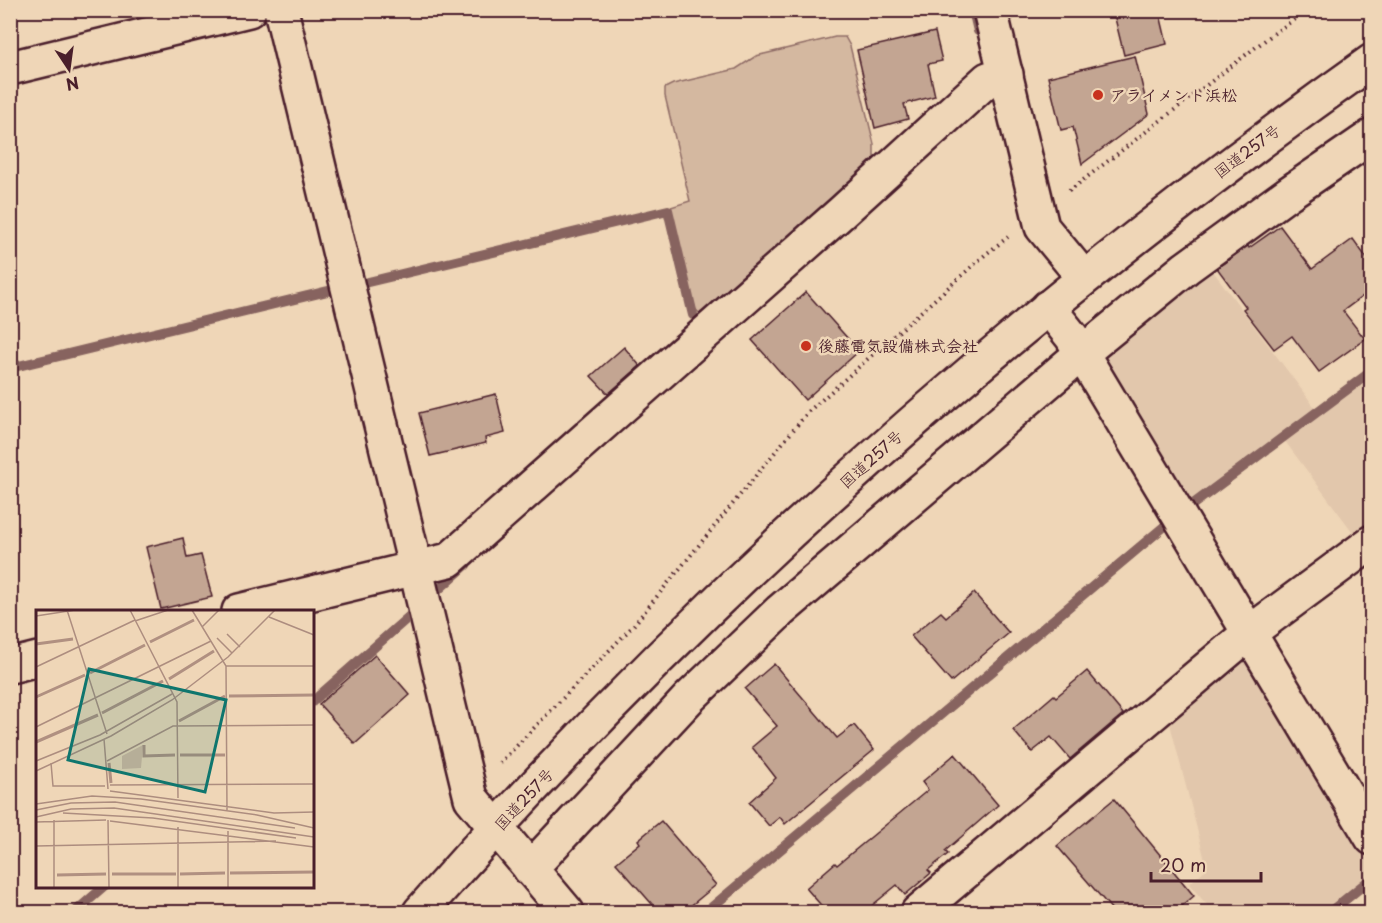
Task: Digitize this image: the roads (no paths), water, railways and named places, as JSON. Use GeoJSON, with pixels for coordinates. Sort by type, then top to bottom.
{"type":"FeatureCollection","features":[{"type":"Feature","properties":{"kind":"main road"},"geometry":{"type":"LineString","coordinates":[[10,68],[249,10]]}},
{"type":"Feature","properties":{"kind":"main road"},"geometry":{"type":"LineString","coordinates":[[281,10],[471,798],[567,912]]}},
{"type":"Feature","properties":{"kind":"main road"},"geometry":{"type":"LineString","coordinates":[[990,10],[1042,226],[1084,278]]}},
{"type":"Feature","properties":{"kind":"main road","name":"国道257号"},"geometry":{"type":"LineString","coordinates":[[420,912],[605,713],[762,558],[934,403],[1084,278],[1204,183],[1371,61]]}},
{"type":"Feature","properties":{"kind":"main road"},"geometry":{"type":"LineString","coordinates":[[243,610],[449,560],[832,221],[988,78],[1006,74]]}},
{"type":"Feature","properties":{"kind":"main road"},"geometry":{"type":"LineString","coordinates":[[530,869],[690,698],[749,639],[1082,353],[1186,268],[1289,192],[1371,136]]}},
{"type":"Feature","properties":{"kind":"main road"},"geometry":{"type":"LineString","coordinates":[[1048,308],[1082,353],[1371,838]]}},
{"type":"Feature","properties":{"kind":"main road"},"geometry":{"type":"LineString","coordinates":[[918,912],[1249,633],[1371,542]]}},
{"type":"Feature","properties":{"kind":"main road"},"geometry":{"type":"LineString","coordinates":[[10,666],[36,660]]}},
{"type":"Feature","properties":{"kind":"waterway"},"geometry":{"type":"LineString","coordinates":[[973,10],[978,31]]}},
{"type":"Feature","properties":{"kind":"waterway"},"geometry":{"type":"LineString","coordinates":[[364,283],[668,210],[693,315]]}},
{"type":"Feature","properties":{"kind":"waterway"},"geometry":{"type":"LineString","coordinates":[[10,368],[332,290]]}},
{"type":"Feature","properties":{"kind":"waterway"},"geometry":{"type":"LineString","coordinates":[[1192,505],[1372,371]]}},
{"type":"Feature","properties":{"kind":"waterway"},"geometry":{"type":"LineString","coordinates":[[706,912],[1166,525]]}},
{"type":"Feature","properties":{"kind":"waterway"},"geometry":{"type":"LineString","coordinates":[[438,590],[466,565]]}},
{"type":"Feature","properties":{"kind":"waterway"},"geometry":{"type":"LineString","coordinates":[[314,700],[413,613]]}},
{"type":"Feature","properties":{"kind":"waterway"},"geometry":{"type":"LineString","coordinates":[[1330,912],[1372,878]]}},
{"type":"Feature","properties":{"kind":"waterway"},"geometry":{"type":"LineString","coordinates":[[75,912],[104,887]]}},
{"type":"Feature","properties":{"kind":"place","name":"アライメント浜松"},"geometry":{"type":"Point","coordinates":[1098,95]}},
{"type":"Feature","properties":{"kind":"place","name":"後藤電気設備株式会社"},"geometry":{"type":"Point","coordinates":[806,346]}}]}
